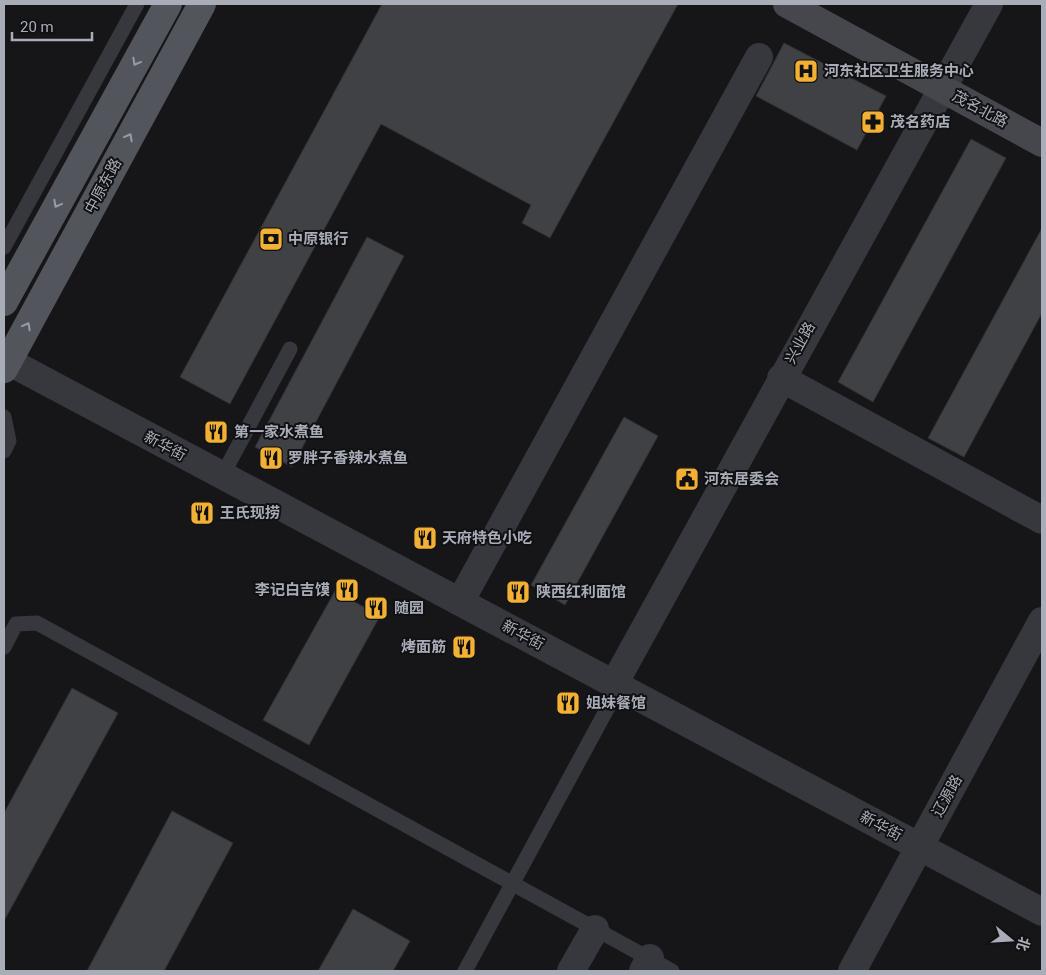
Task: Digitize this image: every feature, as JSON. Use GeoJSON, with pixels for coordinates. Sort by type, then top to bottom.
{"type":"FeatureCollection","features":[{"type":"Feature","properties":{"kind":"main road","name":"中原东路"},"geometry":{"type":"LineString","coordinates":[[4,302],[168,4]]}},
{"type":"Feature","properties":{"kind":"main road","name":"中原东路"},"geometry":{"type":"LineString","coordinates":[[5,363],[202,4]]}},
{"type":"Feature","properties":{"kind":"street","name":"茂名北路"},"geometry":{"type":"LineString","coordinates":[[787,4],[1042,143]]}},
{"type":"Feature","properties":{"kind":"street","name":"兴业路"},"geometry":{"type":"LineString","coordinates":[[617,686],[781,378],[989,4]]}},
{"type":"Feature","properties":{"kind":"street"},"geometry":{"type":"LineString","coordinates":[[460,602],[759,57]]}},
{"type":"Feature","properties":{"kind":"street","name":"新华街"},"geometry":{"type":"LineString","coordinates":[[5,363],[222,476],[1042,912]]}},
{"type":"Feature","properties":{"kind":"street"},"geometry":{"type":"LineString","coordinates":[[781,378],[1042,520]]}},
{"type":"Feature","properties":{"kind":"street","name":"辽源路"},"geometry":{"type":"LineString","coordinates":[[852,971],[1042,622]]}},
{"type":"Feature","properties":{"kind":"street"},"geometry":{"type":"LineString","coordinates":[[571,971],[595,929]]}},
{"type":"Feature","properties":{"kind":"lane"},"geometry":{"type":"LineString","coordinates":[[4,247],[137,4]]}},
{"type":"Feature","properties":{"kind":"lane"},"geometry":{"type":"LineString","coordinates":[[222,476],[290,349]]}},
{"type":"Feature","properties":{"kind":"lane"},"geometry":{"type":"LineString","coordinates":[[4,417],[9,442],[4,452]]}},
{"type":"Feature","properties":{"kind":"lane"},"geometry":{"type":"LineString","coordinates":[[4,647],[16,624],[37,623],[595,929],[655,967]]}},
{"type":"Feature","properties":{"kind":"lane"},"geometry":{"type":"LineString","coordinates":[[465,971],[617,686]]}},
{"type":"Feature","properties":{"kind":"building"},"geometry":{"type":"Polygon","coordinates":[[[382,4],[678,4],[550,238],[522,223],[531,205],[381,124],[230,404],[180,377],[382,4]]]}},
{"type":"Feature","properties":{"kind":"building"},"geometry":{"type":"Polygon","coordinates":[[[784,43],[886,96],[857,150],[756,96],[784,43]]]}},
{"type":"Feature","properties":{"kind":"building"},"geometry":{"type":"Polygon","coordinates":[[[971,139],[1006,158],[873,402],[838,382],[971,139]]]}},
{"type":"Feature","properties":{"kind":"building"},"geometry":{"type":"Polygon","coordinates":[[[1042,228],[1042,313],[964,457],[928,438],[1042,228]]]}},
{"type":"Feature","properties":{"kind":"building"},"geometry":{"type":"Polygon","coordinates":[[[367,237],[404,256],[292,467],[255,447],[367,237]]]}},
{"type":"Feature","properties":{"kind":"building"},"geometry":{"type":"Polygon","coordinates":[[[624,417],[658,436],[565,605],[531,585],[624,417]]]}},
{"type":"Feature","properties":{"kind":"building"},"geometry":{"type":"Polygon","coordinates":[[[335,591],[380,616],[309,745],[263,720],[335,591]]]}},
{"type":"Feature","properties":{"kind":"building"},"geometry":{"type":"Polygon","coordinates":[[[72,688],[118,713],[4,921],[4,813],[72,688]]]}},
{"type":"Feature","properties":{"kind":"building"},"geometry":{"type":"Polygon","coordinates":[[[172,811],[233,843],[164,971],[87,971],[172,811]]]}},
{"type":"Feature","properties":{"kind":"building"},"geometry":{"type":"Polygon","coordinates":[[[353,909],[410,941],[393,971],[318,971],[353,909]]]}},
{"type":"Feature","properties":{"kind":"place","name":"河东社区卫生服务中心"},"geometry":{"type":"Point","coordinates":[806,71]}},
{"type":"Feature","properties":{"kind":"place","name":"茂名药店"},"geometry":{"type":"Point","coordinates":[873,122]}},
{"type":"Feature","properties":{"kind":"place","name":"中原银行"},"geometry":{"type":"Point","coordinates":[271,239]}},
{"type":"Feature","properties":{"kind":"place","name":"第一家水煮鱼"},"geometry":{"type":"Point","coordinates":[216,432]}},
{"type":"Feature","properties":{"kind":"place","name":"罗胖子香辣水煮鱼"},"geometry":{"type":"Point","coordinates":[271,458]}},
{"type":"Feature","properties":{"kind":"place","name":"河东居委会"},"geometry":{"type":"Point","coordinates":[687,479]}},
{"type":"Feature","properties":{"kind":"place","name":"王氏现捞"},"geometry":{"type":"Point","coordinates":[202,513]}},
{"type":"Feature","properties":{"kind":"place","name":"天府特色小吃"},"geometry":{"type":"Point","coordinates":[425,538]}},
{"type":"Feature","properties":{"kind":"place","name":"李记白吉馍"},"geometry":{"type":"Point","coordinates":[347,590]}},
{"type":"Feature","properties":{"kind":"place","name":"陕西红利面馆"},"geometry":{"type":"Point","coordinates":[518,592]}},
{"type":"Feature","properties":{"kind":"place","name":"随园"},"geometry":{"type":"Point","coordinates":[376,608]}},
{"type":"Feature","properties":{"kind":"place","name":"烤面筋"},"geometry":{"type":"Point","coordinates":[464,647]}},
{"type":"Feature","properties":{"kind":"place","name":"姐妹餐馆"},"geometry":{"type":"Point","coordinates":[568,703]}}]}
